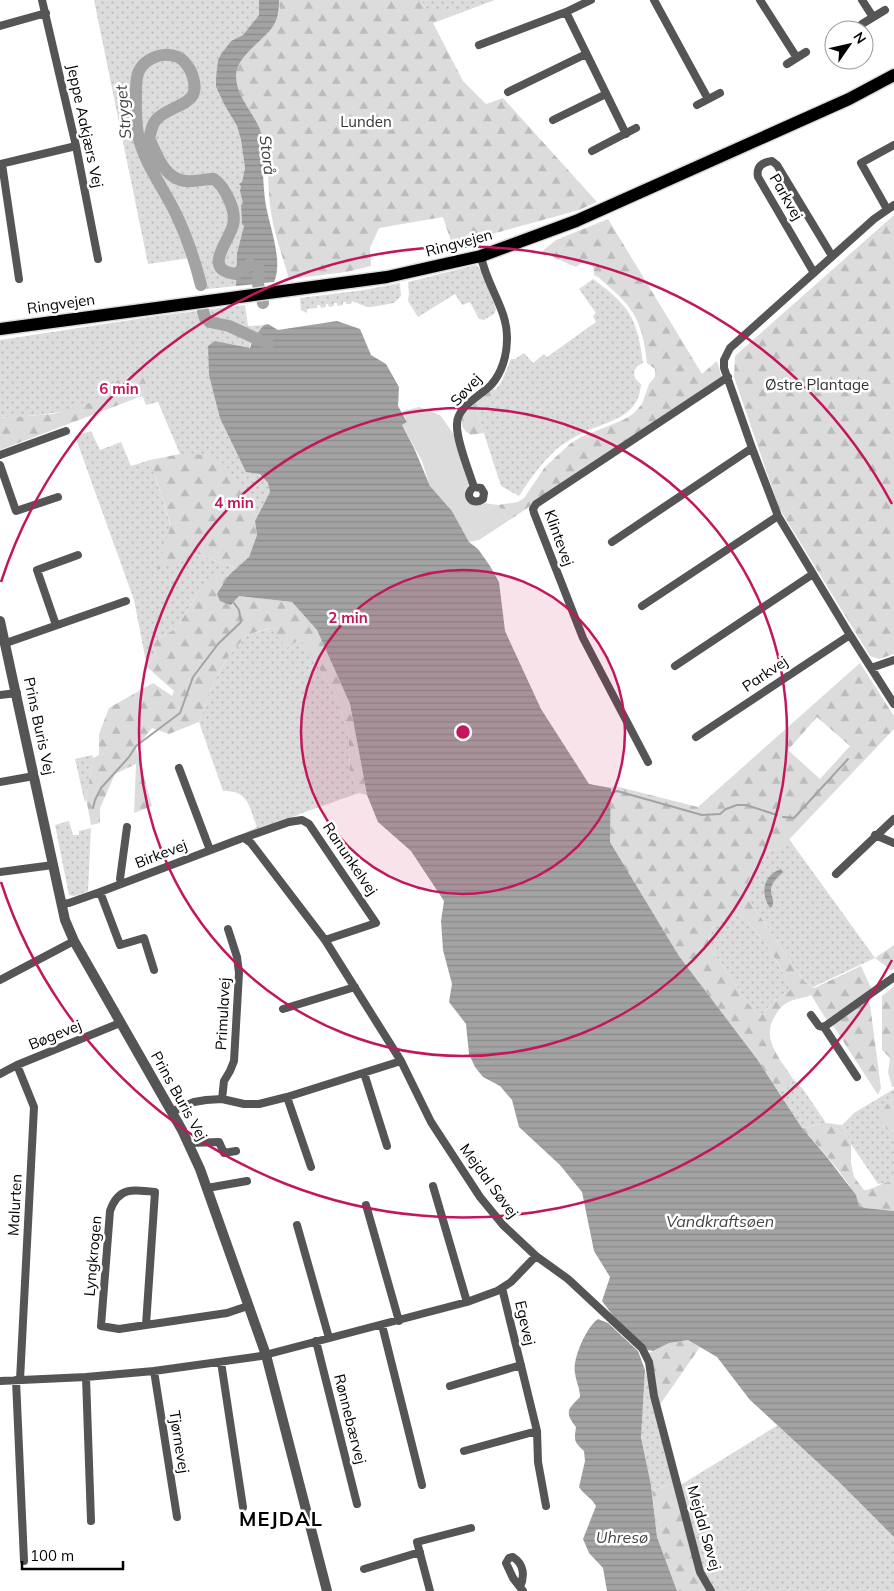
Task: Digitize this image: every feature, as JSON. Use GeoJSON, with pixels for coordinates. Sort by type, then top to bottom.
{"type":"FeatureCollection","features":[{"type":"Feature","properties":{"kind":"main road","name":"Ringvejen"},"geometry":{"type":"LineString","coordinates":[[0,329],[387,277],[481,256],[576,221],[849,99],[894,75]]}},
{"type":"Feature","properties":{"kind":"street","name":"Jeppe Aakjærs Vej"},"geometry":{"type":"LineString","coordinates":[[42,0],[76,146],[98,259]]}},
{"type":"Feature","properties":{"kind":"street"},"geometry":{"type":"LineString","coordinates":[[479,45],[566,12],[591,0]]}},
{"type":"Feature","properties":{"kind":"street"},"geometry":{"type":"LineString","coordinates":[[654,0],[708,99]]}},
{"type":"Feature","properties":{"kind":"street"},"geometry":{"type":"LineString","coordinates":[[760,0],[797,58]]}},
{"type":"Feature","properties":{"kind":"street"},"geometry":{"type":"LineString","coordinates":[[862,0],[873,17]]}},
{"type":"Feature","properties":{"kind":"street"},"geometry":{"type":"LineString","coordinates":[[868,20],[885,10]]}},
{"type":"Feature","properties":{"kind":"street"},"geometry":{"type":"LineString","coordinates":[[566,12],[626,134]]}},
{"type":"Feature","properties":{"kind":"street"},"geometry":{"type":"LineString","coordinates":[[0,26],[46,13]]}},
{"type":"Feature","properties":{"kind":"street"},"geometry":{"type":"LineString","coordinates":[[787,64],[806,52]]}},
{"type":"Feature","properties":{"kind":"street"},"geometry":{"type":"LineString","coordinates":[[508,92],[586,54]]}},
{"type":"Feature","properties":{"kind":"street"},"geometry":{"type":"LineString","coordinates":[[697,105],[720,93]]}},
{"type":"Feature","properties":{"kind":"street"},"geometry":{"type":"LineString","coordinates":[[553,120],[606,94]]}},
{"type":"Feature","properties":{"kind":"street"},"geometry":{"type":"LineString","coordinates":[[592,151],[636,128]]}},
{"type":"Feature","properties":{"kind":"street"},"geometry":{"type":"LineString","coordinates":[[894,144],[862,163],[891,207],[832,256],[730,348],[724,360],[728,378],[752,448],[778,516],[894,704]]}},
{"type":"Feature","properties":{"kind":"street"},"geometry":{"type":"LineString","coordinates":[[19,279],[1,164],[76,146]]}},
{"type":"Feature","properties":{"kind":"street","name":"Parkvej"},"geometry":{"type":"LineString","coordinates":[[814,273],[758,177],[757,171],[760,165],[772,161],[777,165],[832,256]]}},
{"type":"Feature","properties":{"kind":"street","name":"Søvej"},"geometry":{"type":"LineString","coordinates":[[474,487],[458,433],[457,423],[466,407],[492,384],[497,376],[502,366],[507,340],[505,323],[481,256]]}},
{"type":"Feature","properties":{"kind":"street","name":"Klintevej"},"geometry":{"type":"LineString","coordinates":[[648,762],[583,638],[533,508],[536,504],[728,378]]}},
{"type":"Feature","properties":{"kind":"street"},"geometry":{"type":"LineString","coordinates":[[0,455],[66,431]]}},
{"type":"Feature","properties":{"kind":"street"},"geometry":{"type":"LineString","coordinates":[[612,542],[752,448]]}},
{"type":"Feature","properties":{"kind":"street"},"geometry":{"type":"LineString","coordinates":[[0,466],[16,511],[58,497]]}},
{"type":"Feature","properties":{"kind":"street"},"geometry":{"type":"LineString","coordinates":[[642,606],[778,516]]}},
{"type":"Feature","properties":{"kind":"street"},"geometry":{"type":"LineString","coordinates":[[56,625],[37,570],[78,555]]}},
{"type":"Feature","properties":{"kind":"street"},"geometry":{"type":"LineString","coordinates":[[675,666],[813,574]]}},
{"type":"Feature","properties":{"kind":"street"},"geometry":{"type":"LineString","coordinates":[[6,643],[126,601]]}},
{"type":"Feature","properties":{"kind":"street","name":"Prins Buris Vej"},"geometry":{"type":"LineString","coordinates":[[0,622],[65,920],[74,941],[189,1143],[207,1188],[266,1355],[327,1591]]}},
{"type":"Feature","properties":{"kind":"street","name":"Parkvej"},"geometry":{"type":"LineString","coordinates":[[696,737],[850,635]]}},
{"type":"Feature","properties":{"kind":"street"},"geometry":{"type":"LineString","coordinates":[[871,668],[894,660]]}},
{"type":"Feature","properties":{"kind":"street"},"geometry":{"type":"LineString","coordinates":[[0,695],[17,693]]}},
{"type":"Feature","properties":{"kind":"street","name":"Birkevej"},"geometry":{"type":"LineString","coordinates":[[179,768],[210,850]]}},
{"type":"Feature","properties":{"kind":"street"},"geometry":{"type":"LineString","coordinates":[[0,782],[34,776]]}},
{"type":"Feature","properties":{"kind":"street"},"geometry":{"type":"LineString","coordinates":[[836,874],[894,818]]}},
{"type":"Feature","properties":{"kind":"street","name":"Ranunkelvej"},"geometry":{"type":"LineString","coordinates":[[244,838],[290,822],[302,820],[309,824],[376,923],[325,940]]}},
{"type":"Feature","properties":{"kind":"street","name":"Birkevej"},"geometry":{"type":"LineString","coordinates":[[122,884],[120,879],[127,827]]}},
{"type":"Feature","properties":{"kind":"street"},"geometry":{"type":"LineString","coordinates":[[875,835],[894,843]]}},
{"type":"Feature","properties":{"kind":"street","name":"Birkevej"},"geometry":{"type":"LineString","coordinates":[[61,904],[100,892],[244,838]]}},
{"type":"Feature","properties":{"kind":"street","name":"Mejdal Søvej"},"geometry":{"type":"LineString","coordinates":[[244,838],[251,843],[325,940],[401,1061],[432,1122],[480,1197],[503,1226],[536,1256],[568,1279],[642,1348],[646,1355],[654,1396],[700,1572],[711,1591]]}},
{"type":"Feature","properties":{"kind":"street"},"geometry":{"type":"LineString","coordinates":[[0,872],[53,865]]}},
{"type":"Feature","properties":{"kind":"street"},"geometry":{"type":"LineString","coordinates":[[100,892],[120,945],[144,938],[154,970]]}},
{"type":"Feature","properties":{"kind":"street","name":"Primulavej"},"geometry":{"type":"LineString","coordinates":[[222,1099],[224,1081],[234,1061],[239,972],[237,957],[228,929]]}},
{"type":"Feature","properties":{"kind":"street"},"geometry":{"type":"LineString","coordinates":[[0,980],[74,941]]}},
{"type":"Feature","properties":{"kind":"street"},"geometry":{"type":"LineString","coordinates":[[824,1027],[894,977]]}},
{"type":"Feature","properties":{"kind":"street"},"geometry":{"type":"LineString","coordinates":[[284,1009],[355,987]]}},
{"type":"Feature","properties":{"kind":"street"},"geometry":{"type":"LineString","coordinates":[[812,1015],[819,1026],[824,1027],[858,1077]]}},
{"type":"Feature","properties":{"kind":"street","name":"Bøgevej"},"geometry":{"type":"LineString","coordinates":[[0,1074],[17,1065],[120,1023]]}},
{"type":"Feature","properties":{"kind":"street"},"geometry":{"type":"LineString","coordinates":[[171,1112],[194,1102],[222,1099],[244,1104],[260,1104],[401,1061]]}},
{"type":"Feature","properties":{"kind":"street","name":"Malurten"},"geometry":{"type":"LineString","coordinates":[[17,1065],[34,1107],[18,1380]]}},
{"type":"Feature","properties":{"kind":"street"},"geometry":{"type":"LineString","coordinates":[[364,1073],[386,1146]]}},
{"type":"Feature","properties":{"kind":"street"},"geometry":{"type":"LineString","coordinates":[[287,1097],[311,1167]]}},
{"type":"Feature","properties":{"kind":"street"},"geometry":{"type":"LineString","coordinates":[[189,1143],[219,1142],[224,1152],[236,1151]]}},
{"type":"Feature","properties":{"kind":"street"},"geometry":{"type":"LineString","coordinates":[[207,1188],[247,1181]]}},
{"type":"Feature","properties":{"kind":"street"},"geometry":{"type":"LineString","coordinates":[[433,1186],[467,1302]]}},
{"type":"Feature","properties":{"kind":"street","name":"Lyngkrogen"},"geometry":{"type":"LineString","coordinates":[[146,1325],[155,1192],[130,1190],[121,1194],[113,1201],[110,1212],[101,1326],[119,1329],[146,1325],[227,1313],[248,1306]]}},
{"type":"Feature","properties":{"kind":"street"},"geometry":{"type":"LineString","coordinates":[[366,1205],[399,1320]]}},
{"type":"Feature","properties":{"kind":"street"},"geometry":{"type":"LineString","coordinates":[[297,1225],[329,1338]]}},
{"type":"Feature","properties":{"kind":"street"},"geometry":{"type":"LineString","coordinates":[[0,1381],[86,1378],[154,1371],[266,1355],[467,1302],[497,1291],[524,1270],[536,1256]]}},
{"type":"Feature","properties":{"kind":"street","name":"Egevej"},"geometry":{"type":"LineString","coordinates":[[502,1288],[536,1431],[538,1462],[546,1506]]}},
{"type":"Feature","properties":{"kind":"street"},"geometry":{"type":"LineString","coordinates":[[382,1325],[422,1485]]}},
{"type":"Feature","properties":{"kind":"street","name":"Rønnebærvej"},"geometry":{"type":"LineString","coordinates":[[316,1341],[357,1504]]}},
{"type":"Feature","properties":{"kind":"street"},"geometry":{"type":"LineString","coordinates":[[221,1362],[243,1507]]}},
{"type":"Feature","properties":{"kind":"street","name":"Egevej"},"geometry":{"type":"LineString","coordinates":[[450,1386],[521,1365]]}},
{"type":"Feature","properties":{"kind":"street","name":"Tjørnevej"},"geometry":{"type":"LineString","coordinates":[[154,1371],[177,1517]]}},
{"type":"Feature","properties":{"kind":"street"},"geometry":{"type":"LineString","coordinates":[[86,1378],[91,1520]]}},
{"type":"Feature","properties":{"kind":"street"},"geometry":{"type":"LineString","coordinates":[[18,1380],[24,1561]]}},
{"type":"Feature","properties":{"kind":"street"},"geometry":{"type":"LineString","coordinates":[[464,1451],[536,1431]]}},
{"type":"Feature","properties":{"kind":"street"},"geometry":{"type":"LineString","coordinates":[[430,1591],[417,1542],[471,1528]]}},
{"type":"Feature","properties":{"kind":"street"},"geometry":{"type":"LineString","coordinates":[[364,1569],[420,1552]]}},
{"type":"Feature","properties":{"kind":"green space"},"geometry":{"type":"Polygon","coordinates":[[[94,0],[259,0],[259,15],[243,35],[231,41],[218,60],[216,87],[237,126],[245,168],[241,186],[243,203],[241,205],[242,224],[244,226],[237,253],[236,286],[198,290],[190,258],[148,264],[94,0]]]}},
{"type":"Feature","properties":{"kind":"green space","name":"Lunden"},"geometry":{"type":"Polygon","coordinates":[[[279,0],[421,0],[425,8],[462,12],[433,23],[463,81],[486,104],[503,98],[597,202],[579,210],[470,240],[451,241],[443,217],[379,228],[370,248],[371,266],[346,272],[289,279],[272,220],[267,158],[263,140],[256,123],[242,99],[236,82],[238,65],[243,57],[264,36],[276,20],[279,0]]]}},
{"type":"Feature","properties":{"kind":"green space"},"geometry":{"type":"Polygon","coordinates":[[[421,0],[495,0],[433,23],[421,0]]]}},
{"type":"Feature","properties":{"kind":"green space","name":"Østre Plantage"},"geometry":{"type":"Polygon","coordinates":[[[894,215],[894,654],[879,659],[870,656],[779,508],[734,377],[735,356],[894,215]]]}},
{"type":"Feature","properties":{"kind":"green space"},"geometry":{"type":"Polygon","coordinates":[[[608,219],[702,374],[717,361],[722,378],[508,521],[498,505],[518,502],[524,498],[545,467],[571,443],[633,414],[642,404],[649,384],[655,377],[655,369],[647,363],[642,334],[633,314],[619,296],[594,275],[592,266],[583,262],[576,267],[541,252],[556,240],[608,219]]]}},
{"type":"Feature","properties":{"kind":"green space"},"geometry":{"type":"Polygon","coordinates":[[[476,265],[481,270],[496,309],[494,314],[484,320],[479,319],[470,302],[462,305],[455,294],[418,317],[408,301],[408,282],[476,265]]]}},
{"type":"Feature","properties":{"kind":"green space"},"geometry":{"type":"Polygon","coordinates":[[[593,279],[616,297],[630,314],[634,324],[643,363],[637,367],[634,373],[634,376],[641,384],[639,396],[628,412],[610,422],[580,434],[558,448],[537,471],[519,496],[501,486],[477,412],[501,383],[511,359],[515,359],[524,353],[533,363],[544,354],[547,357],[596,322],[593,316],[596,313],[579,289],[593,279]]]}},
{"type":"Feature","properties":{"kind":"green space"},"geometry":{"type":"Polygon","coordinates":[[[400,283],[401,296],[394,303],[367,307],[352,301],[351,304],[343,302],[343,305],[337,306],[337,303],[334,303],[334,306],[329,307],[326,304],[326,307],[321,308],[320,305],[317,305],[317,308],[307,309],[307,313],[301,310],[300,298],[364,290],[400,283]]]}},
{"type":"Feature","properties":{"kind":"green space"},"geometry":{"type":"Polygon","coordinates":[[[245,305],[248,326],[264,325],[253,338],[249,348],[215,341],[260,474],[268,483],[270,492],[255,521],[254,510],[245,509],[242,496],[209,456],[180,454],[158,402],[146,405],[142,395],[149,392],[121,377],[105,394],[81,406],[41,415],[0,418],[0,340],[157,316],[245,305]]]}},
{"type":"Feature","properties":{"kind":"green space"},"geometry":{"type":"Polygon","coordinates":[[[140,371],[150,393],[0,450],[0,418],[53,414],[89,403],[106,393],[121,377],[140,371]]]}},
{"type":"Feature","properties":{"kind":"green space"},"geometry":{"type":"Polygon","coordinates":[[[492,387],[495,391],[477,412],[484,433],[471,435],[463,427],[461,422],[462,416],[492,387]]]}},
{"type":"Feature","properties":{"kind":"green space"},"geometry":{"type":"Polygon","coordinates":[[[419,407],[440,415],[455,436],[470,483],[465,490],[469,501],[498,505],[508,521],[479,540],[469,542],[452,511],[430,486],[422,461],[402,425],[407,422],[403,411],[419,407]]]}},
{"type":"Feature","properties":{"kind":"green space"},"geometry":{"type":"Polygon","coordinates":[[[91,431],[100,450],[121,442],[131,466],[150,460],[171,526],[196,553],[237,569],[228,576],[218,573],[198,593],[176,629],[152,641],[156,654],[147,667],[134,600],[75,436],[91,431]]]}},
{"type":"Feature","properties":{"kind":"green space"},"geometry":{"type":"Polygon","coordinates":[[[180,454],[208,456],[223,463],[238,484],[245,509],[254,510],[257,535],[249,557],[237,569],[196,553],[157,570],[171,525],[150,460],[180,454]]]}},
{"type":"Feature","properties":{"kind":"green space"},"geometry":{"type":"Polygon","coordinates":[[[218,572],[228,576],[218,594],[231,605],[239,596],[292,602],[317,630],[350,704],[367,795],[359,793],[350,770],[348,733],[336,697],[301,641],[297,641],[287,648],[270,628],[247,635],[227,658],[215,680],[199,722],[169,734],[152,728],[136,748],[152,806],[134,813],[136,764],[115,774],[100,808],[100,823],[91,825],[86,798],[93,758],[99,755],[99,734],[109,708],[153,683],[172,696],[174,691],[147,667],[156,654],[152,641],[176,629],[198,593],[218,572]]]}},
{"type":"Feature","properties":{"kind":"green space"},"geometry":{"type":"Polygon","coordinates":[[[271,628],[287,647],[301,640],[336,697],[348,733],[350,770],[359,793],[248,835],[246,832],[257,827],[250,807],[247,801],[238,793],[223,791],[199,722],[215,680],[227,658],[247,635],[271,628]]]}},
{"type":"Feature","properties":{"kind":"green space"},"geometry":{"type":"Polygon","coordinates":[[[860,663],[894,716],[894,729],[781,848],[768,851],[755,867],[745,888],[751,903],[804,981],[814,988],[861,966],[871,992],[828,1022],[811,995],[793,1000],[781,1007],[771,1024],[771,1041],[778,1057],[793,1079],[790,1086],[778,1091],[757,1059],[679,956],[610,842],[611,788],[615,786],[698,807],[860,663]],[[817,717],[788,750],[820,779],[850,746],[817,717]],[[732,913],[715,925],[708,939],[708,944],[747,1002],[758,1015],[762,1014],[774,1001],[790,990],[778,963],[752,926],[744,919],[732,913]]]}},
{"type":"Feature","properties":{"kind":"green space"},"geometry":{"type":"Polygon","coordinates":[[[92,755],[93,758],[85,803],[75,759],[92,755]]]}},
{"type":"Feature","properties":{"kind":"green space"},"geometry":{"type":"Polygon","coordinates":[[[69,821],[73,835],[79,835],[79,831],[91,828],[88,891],[75,896],[69,895],[55,825],[69,821]]]}},
{"type":"Feature","properties":{"kind":"green space"},"geometry":{"type":"Polygon","coordinates":[[[789,839],[875,958],[813,987],[804,981],[751,903],[745,888],[755,867],[768,851],[781,848],[789,839]]]}},
{"type":"Feature","properties":{"kind":"green space"},"geometry":{"type":"Polygon","coordinates":[[[732,913],[744,919],[752,926],[778,963],[790,990],[774,1001],[762,1014],[758,1015],[747,1002],[708,944],[708,939],[715,925],[732,913]]]}},
{"type":"Feature","properties":{"kind":"green space"},"geometry":{"type":"Polygon","coordinates":[[[894,945],[894,969],[891,970],[875,958],[894,945]]]}},
{"type":"Feature","properties":{"kind":"green space"},"geometry":{"type":"Polygon","coordinates":[[[894,986],[894,1087],[892,1087],[888,1072],[890,1058],[882,1050],[882,996],[894,986]]]}},
{"type":"Feature","properties":{"kind":"green space"},"geometry":{"type":"Polygon","coordinates":[[[867,1000],[870,1005],[881,1088],[878,1095],[832,1024],[867,1000]]]}},
{"type":"Feature","properties":{"kind":"green space"},"geometry":{"type":"Polygon","coordinates":[[[793,1079],[803,1089],[826,1123],[802,1128],[778,1091],[790,1086],[793,1079]]]}},
{"type":"Feature","properties":{"kind":"green space"},"geometry":{"type":"Polygon","coordinates":[[[894,1089],[894,1099],[889,1102],[882,1126],[894,1134],[894,1181],[878,1184],[851,1144],[842,1125],[854,1113],[894,1089]]]}},
{"type":"Feature","properties":{"kind":"green space"},"geometry":{"type":"Polygon","coordinates":[[[894,1099],[894,1134],[882,1126],[880,1115],[889,1102],[894,1099]]]}},
{"type":"Feature","properties":{"kind":"green space"},"geometry":{"type":"Polygon","coordinates":[[[826,1123],[842,1125],[851,1144],[851,1163],[854,1177],[864,1190],[894,1181],[894,1211],[859,1206],[842,1175],[802,1128],[826,1123]]]}},
{"type":"Feature","properties":{"kind":"green space"},"geometry":{"type":"Polygon","coordinates":[[[688,1340],[700,1347],[659,1406],[649,1353],[669,1343],[688,1340]]]}},
{"type":"Feature","properties":{"kind":"green space"},"geometry":{"type":"Polygon","coordinates":[[[645,1370],[662,1430],[673,1483],[652,1491],[641,1435],[645,1370]]]}},
{"type":"Feature","properties":{"kind":"green space"},"geometry":{"type":"Polygon","coordinates":[[[778,1425],[894,1537],[894,1591],[715,1591],[702,1570],[679,1486],[778,1425]]]}},
{"type":"Feature","properties":{"kind":"green space"},"geometry":{"type":"Polygon","coordinates":[[[673,1483],[708,1591],[677,1591],[657,1537],[652,1491],[673,1483]]]}},
{"type":"Feature","properties":{"kind":"water"},"geometry":{"type":"Polygon","coordinates":[[[259,0],[279,0],[278,16],[269,32],[240,62],[236,77],[240,93],[257,123],[263,139],[265,200],[276,252],[277,273],[274,282],[236,286],[237,253],[244,226],[242,224],[241,205],[243,203],[240,191],[241,186],[239,184],[242,182],[245,168],[237,126],[216,87],[216,78],[218,60],[221,54],[231,41],[243,35],[259,15],[259,0]]]}},
{"type":"Feature","properties":{"kind":"water","name":"Vandkraftsøen"},"geometry":{"type":"Polygon","coordinates":[[[337,321],[360,329],[371,355],[386,364],[399,387],[398,406],[407,422],[402,425],[430,486],[452,511],[469,542],[478,549],[499,582],[505,631],[541,709],[589,784],[611,788],[610,842],[679,956],[757,1059],[802,1128],[856,1195],[859,1206],[894,1211],[894,1537],[837,1480],[750,1400],[717,1357],[688,1340],[669,1343],[653,1351],[648,1350],[614,1317],[602,1301],[610,1277],[594,1251],[582,1192],[560,1165],[519,1127],[512,1100],[500,1086],[483,1077],[475,1067],[469,1054],[466,1024],[449,1002],[452,984],[443,950],[441,921],[444,901],[411,851],[378,822],[367,795],[350,704],[317,630],[292,602],[239,596],[231,605],[220,601],[217,594],[228,576],[249,557],[257,535],[255,521],[270,492],[268,483],[260,474],[246,472],[220,418],[209,375],[208,346],[215,341],[250,348],[253,338],[264,325],[268,324],[278,330],[337,321]]]}},
{"type":"Feature","properties":{"kind":"water"},"geometry":{"type":"Polygon","coordinates":[[[781,869],[783,872],[771,887],[773,902],[770,908],[765,896],[765,885],[770,876],[781,869]]]}},
{"type":"Feature","properties":{"kind":"water","name":"Uhresø"},"geometry":{"type":"Polygon","coordinates":[[[598,1319],[608,1323],[638,1351],[645,1370],[641,1437],[651,1485],[657,1537],[677,1591],[607,1591],[603,1568],[589,1553],[583,1539],[596,1506],[579,1487],[585,1461],[584,1451],[576,1441],[576,1427],[570,1418],[569,1411],[580,1397],[575,1367],[578,1352],[589,1328],[598,1319]]]}},
{"type":"Feature","properties":{"kind":"waterway","name":"Stryget"},"geometry":{"type":"LineString","coordinates":[[201,285],[184,231],[146,159],[138,133],[136,116],[137,79],[141,67],[152,58],[167,55],[180,58],[190,69],[195,85],[194,93],[190,99],[163,114],[155,122],[149,138],[155,152],[167,171],[178,179],[186,181],[214,179],[218,183],[226,193],[232,206],[234,219],[231,232],[220,254],[220,267],[236,274],[250,264]]}},
{"type":"Feature","properties":{"kind":"waterway","name":"Storå"},"geometry":{"type":"LineString","coordinates":[[259,269],[258,284],[263,303]]}},
{"type":"Feature","properties":{"kind":"waterway"},"geometry":{"type":"LineString","coordinates":[[203,311],[205,318],[210,322],[229,326],[268,344]]}},
{"type":"Feature","properties":{"kind":"waterway"},"geometry":{"type":"LineString","coordinates":[[93,808],[101,788],[129,757],[136,746],[180,713],[193,677],[218,644],[241,622],[239,610],[234,603]]}},
{"type":"Feature","properties":{"kind":"waterway"},"geometry":{"type":"LineString","coordinates":[[783,817],[794,818],[848,759]]}},
{"type":"Feature","properties":{"kind":"waterway"},"geometry":{"type":"LineString","coordinates":[[611,793],[617,791],[702,815],[720,814],[726,809],[737,805],[746,805],[777,815]]}},
{"type":"Feature","properties":{"kind":"district","name":"MEJDAL"},"geometry":{"type":"Point","coordinates":[281,1519]}}]}
